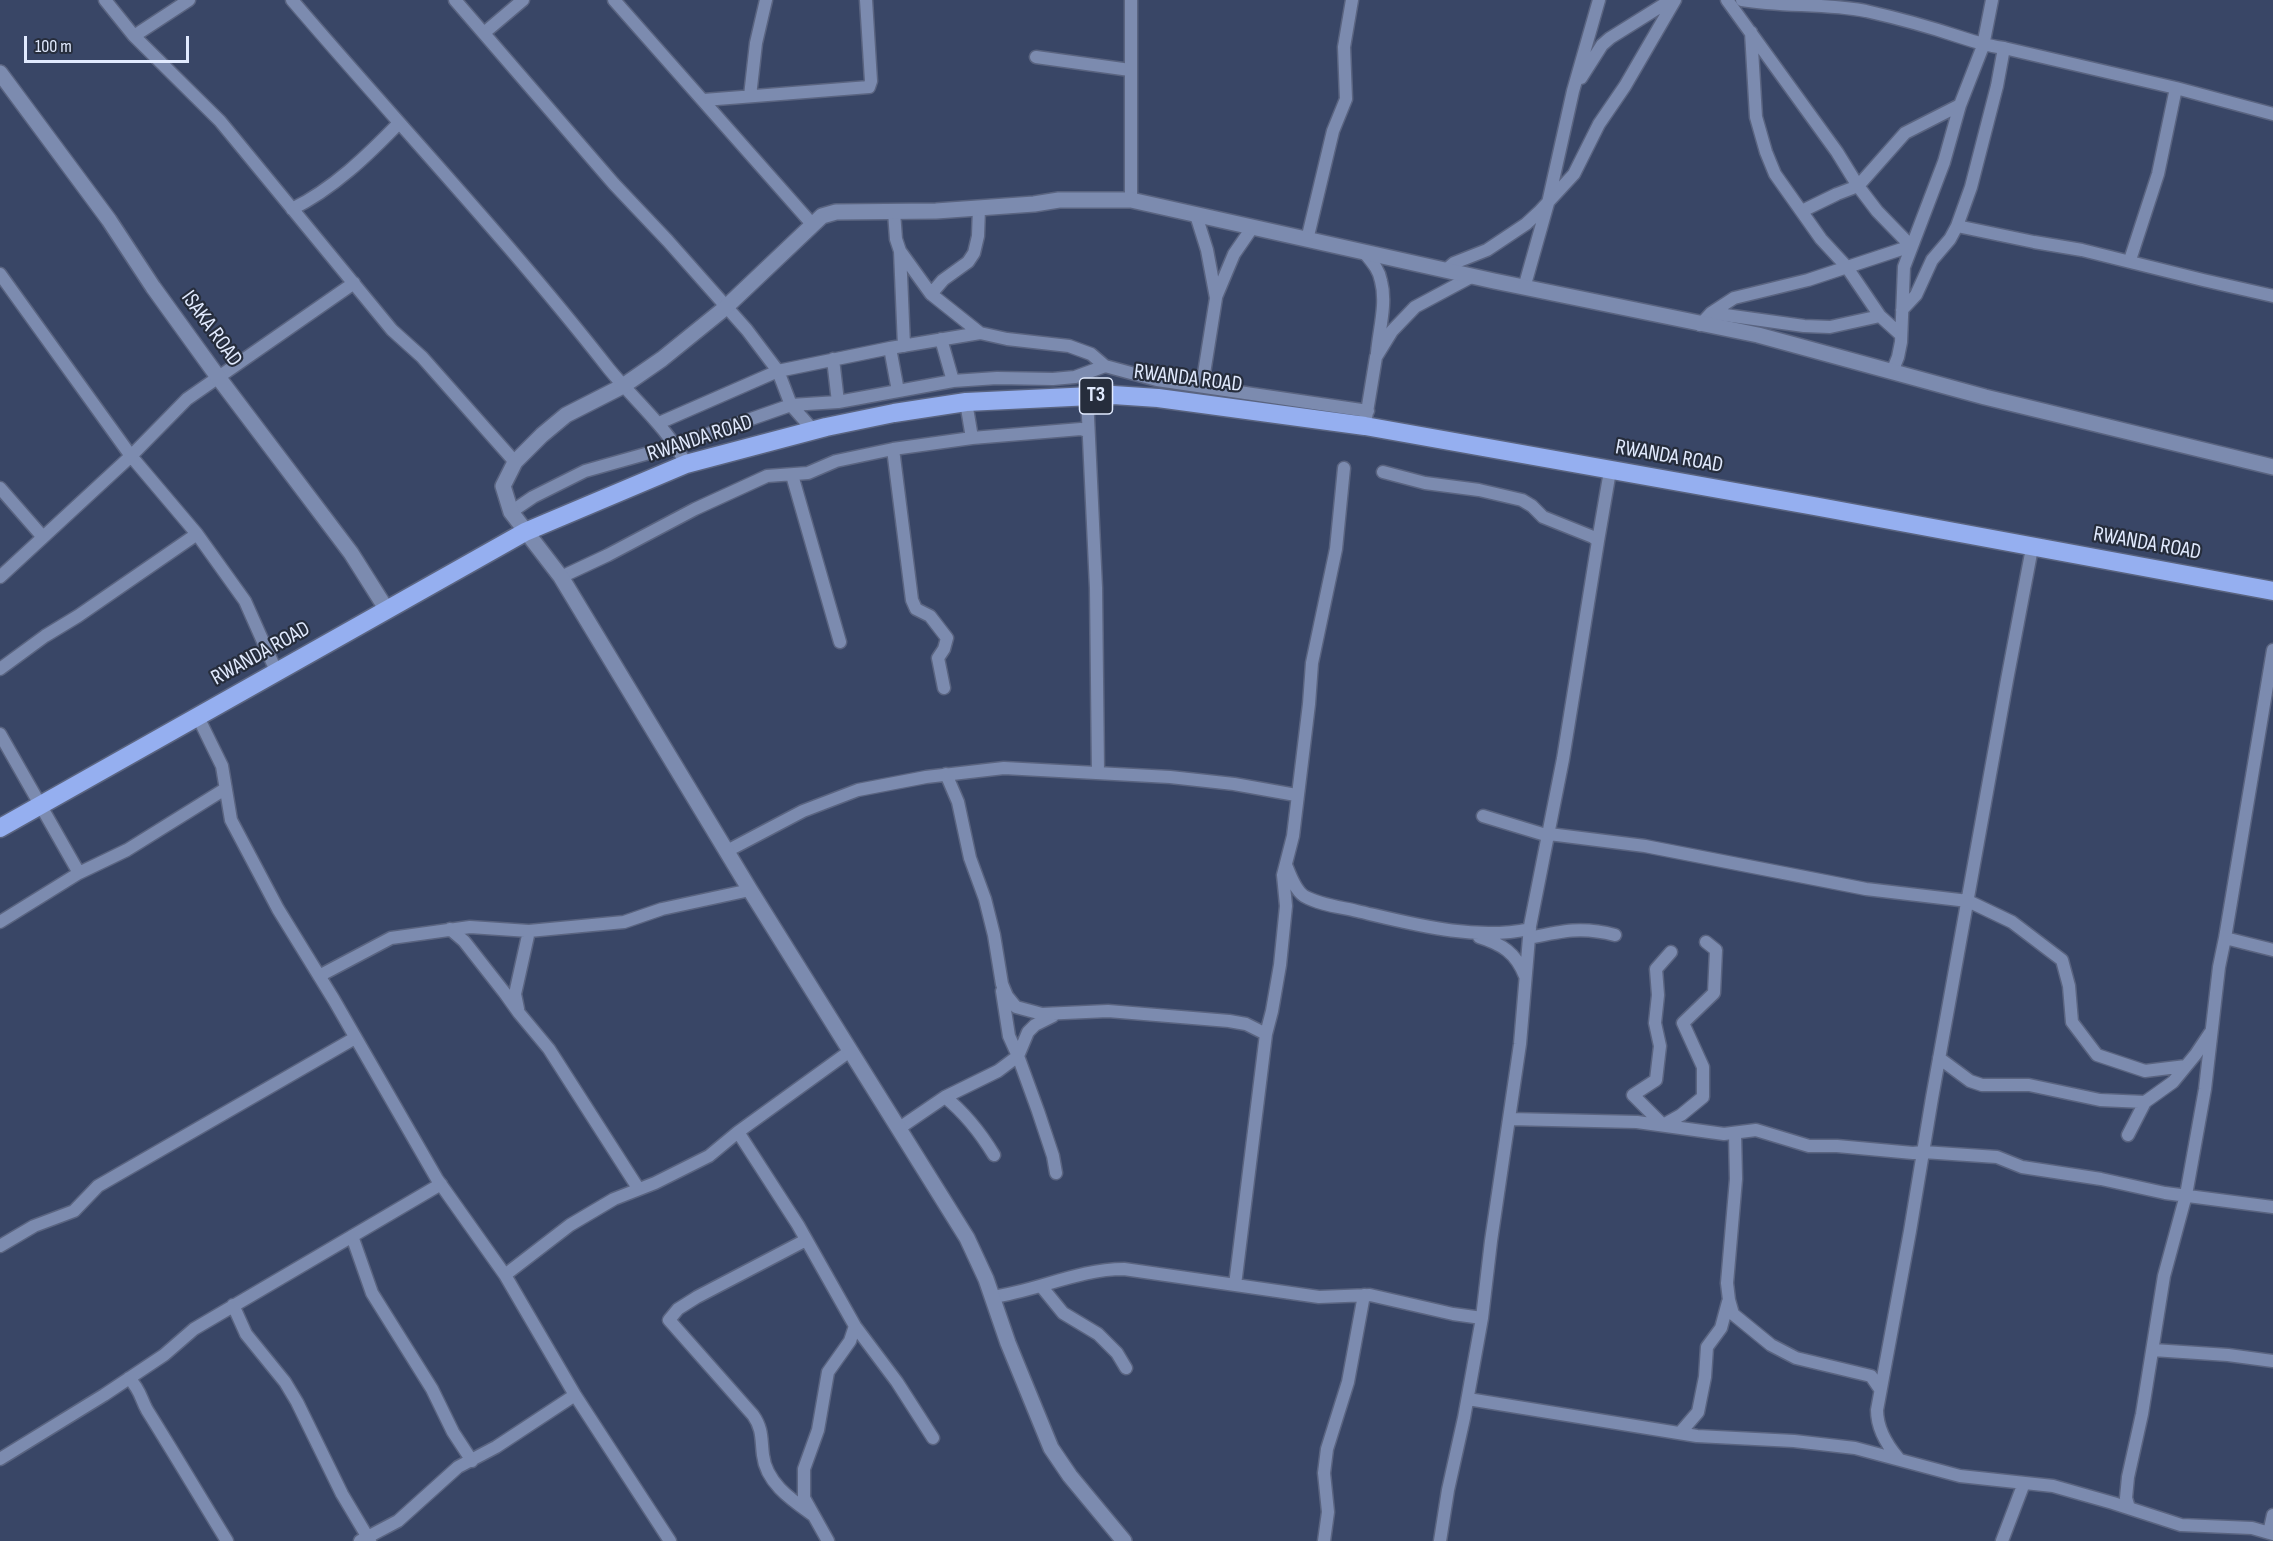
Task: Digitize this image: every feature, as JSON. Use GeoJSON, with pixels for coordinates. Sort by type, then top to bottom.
{"type":"FeatureCollection","features":[{"type":"Feature","properties":{"kind":"highway","name":"RWANDA ROAD"},"geometry":{"type":"LineString","coordinates":[[0,828],[525,532],[686,464],[813,430],[894,413],[966,402],[1086,396],[1158,398],[1366,418],[1610,471],[1814,506],[2273,591]]}},
{"type":"Feature","properties":{"kind":"street"},"geometry":{"type":"LineString","coordinates":[[105,0],[135,36],[220,121],[392,330],[422,357],[514,462]]}},
{"type":"Feature","properties":{"kind":"street"},"geometry":{"type":"LineString","coordinates":[[135,36],[189,0]]}},
{"type":"Feature","properties":{"kind":"street"},"geometry":{"type":"LineString","coordinates":[[291,0],[568,316],[623,386],[659,423],[686,464]]}},
{"type":"Feature","properties":{"kind":"street"},"geometry":{"type":"LineString","coordinates":[[455,0],[614,184],[747,330],[778,371],[791,405],[813,430]]}},
{"type":"Feature","properties":{"kind":"street"},"geometry":{"type":"LineString","coordinates":[[484,33],[524,0]]}},
{"type":"Feature","properties":{"kind":"street"},"geometry":{"type":"LineString","coordinates":[[615,0],[812,224]]}},
{"type":"Feature","properties":{"kind":"street"},"geometry":{"type":"LineString","coordinates":[[750,96],[756,43],[766,0]]}},
{"type":"Feature","properties":{"kind":"street"},"geometry":{"type":"LineString","coordinates":[[704,100],[869,87],[872,81],[866,0]]}},
{"type":"Feature","properties":{"kind":"street"},"geometry":{"type":"LineString","coordinates":[[1131,0],[1131,200]]}},
{"type":"Feature","properties":{"kind":"street"},"geometry":{"type":"LineString","coordinates":[[1307,240],[1333,131],[1346,99],[1344,47],[1352,0]]}},
{"type":"Feature","properties":{"kind":"street"},"geometry":{"type":"LineString","coordinates":[[1524,288],[1548,203],[1573,91],[1599,0]]}},
{"type":"Feature","properties":{"kind":"street"},"geometry":{"type":"LineString","coordinates":[[1573,91],[1602,45],[1673,0]]}},
{"type":"Feature","properties":{"kind":"street"},"geometry":{"type":"LineString","coordinates":[[1446,270],[1454,263],[1487,250],[1526,224],[1574,174],[1599,124],[1625,86],[1673,0]]}},
{"type":"Feature","properties":{"kind":"street"},"geometry":{"type":"LineString","coordinates":[[1727,0],[1837,152],[1858,186],[1877,211],[1911,246]]}},
{"type":"Feature","properties":{"kind":"street"},"geometry":{"type":"LineString","coordinates":[[1743,0],[1865,11],[1960,37],[1983,46],[2004,48],[2176,88],[2273,114]]}},
{"type":"Feature","properties":{"kind":"street"},"geometry":{"type":"LineString","coordinates":[[1892,372],[1898,357],[1901,334],[1904,267],[1944,162],[1960,105],[1983,46],[1992,0]]}},
{"type":"Feature","properties":{"kind":"street"},"geometry":{"type":"LineString","coordinates":[[1751,32],[1756,117],[1775,174],[1821,239],[1846,266],[1880,316],[1901,334]]}},
{"type":"Feature","properties":{"kind":"street"},"geometry":{"type":"LineString","coordinates":[[1902,310],[1916,296],[1932,260],[1950,239],[1957,226],[1971,187],[1997,86],[2004,48]]}},
{"type":"Feature","properties":{"kind":"street"},"geometry":{"type":"LineString","coordinates":[[1036,57],[1130,70]]}},
{"type":"Feature","properties":{"kind":"street","name":"ISAKA ROAD"},"geometry":{"type":"LineString","coordinates":[[0,73],[109,220],[153,287],[218,377],[351,553],[387,610]]}},
{"type":"Feature","properties":{"kind":"street"},"geometry":{"type":"LineString","coordinates":[[2130,260],[2158,174],[2176,88]]}},
{"type":"Feature","properties":{"kind":"street"},"geometry":{"type":"LineString","coordinates":[[1803,211],[1858,186],[1905,133],[1960,105]]}},
{"type":"Feature","properties":{"kind":"street"},"geometry":{"type":"LineString","coordinates":[[292,209],[317,194],[353,167],[399,123]]}},
{"type":"Feature","properties":{"kind":"street"},"geometry":{"type":"LineString","coordinates":[[1124,1541],[1070,1476],[1051,1448],[967,1238],[726,851],[561,577],[511,512],[503,486],[514,462],[542,435],[566,416],[640,376],[725,308],[822,216],[836,212],[894,212],[1059,200],[1131,200],[1524,288],[1758,335],[2123,432],[2273,467]]}},
{"type":"Feature","properties":{"kind":"street"},"geometry":{"type":"LineString","coordinates":[[931,294],[943,280],[968,262],[974,253],[978,236],[979,207]]}},
{"type":"Feature","properties":{"kind":"street"},"geometry":{"type":"LineString","coordinates":[[894,212],[896,239],[900,251],[904,346]]}},
{"type":"Feature","properties":{"kind":"street"},"geometry":{"type":"LineString","coordinates":[[1196,215],[1207,249],[1216,298]]}},
{"type":"Feature","properties":{"kind":"street"},"geometry":{"type":"LineString","coordinates":[[1957,226],[2130,260],[2273,296]]}},
{"type":"Feature","properties":{"kind":"street"},"geometry":{"type":"LineString","coordinates":[[1202,386],[1216,298],[1234,254],[1252,228]]}},
{"type":"Feature","properties":{"kind":"street"},"geometry":{"type":"LineString","coordinates":[[1700,325],[1711,313],[1734,298],[1808,280],[1911,246]]}},
{"type":"Feature","properties":{"kind":"street"},"geometry":{"type":"LineString","coordinates":[[900,251],[931,294],[980,333]]}},
{"type":"Feature","properties":{"kind":"street"},"geometry":{"type":"LineString","coordinates":[[659,423],[778,371],[890,348],[980,333],[1007,339],[1069,346],[1091,354],[1105,366],[1157,380],[1202,386],[1366,418],[1383,292],[1377,268],[1364,252]]}},
{"type":"Feature","properties":{"kind":"street"},"geometry":{"type":"LineString","coordinates":[[0,274],[131,456],[197,534],[244,601],[277,673]]}},
{"type":"Feature","properties":{"kind":"street"},"geometry":{"type":"LineString","coordinates":[[1376,357],[1392,332],[1415,307],[1473,276]]}},
{"type":"Feature","properties":{"kind":"street"},"geometry":{"type":"LineString","coordinates":[[0,577],[131,456],[186,399],[354,283]]}},
{"type":"Feature","properties":{"kind":"street"},"geometry":{"type":"LineString","coordinates":[[1711,313],[1830,327],[1880,316]]}},
{"type":"Feature","properties":{"kind":"street"},"geometry":{"type":"LineString","coordinates":[[941,339],[953,381]]}},
{"type":"Feature","properties":{"kind":"street"},"geometry":{"type":"LineString","coordinates":[[890,348],[898,391]]}},
{"type":"Feature","properties":{"kind":"street"},"geometry":{"type":"LineString","coordinates":[[833,359],[837,402]]}},
{"type":"Feature","properties":{"kind":"street"},"geometry":{"type":"LineString","coordinates":[[511,512],[533,497],[585,471],[674,446],[791,405],[837,402],[953,381],[997,378],[1053,379],[1075,376],[1105,366]]}},
{"type":"Feature","properties":{"kind":"street"},"geometry":{"type":"LineString","coordinates":[[1086,396],[1096,588],[1098,773]]}},
{"type":"Feature","properties":{"kind":"street"},"geometry":{"type":"LineString","coordinates":[[966,402],[972,438]]}},
{"type":"Feature","properties":{"kind":"street"},"geometry":{"type":"LineString","coordinates":[[561,577],[746,484],[767,476],[808,473],[836,460],[893,449],[972,438],[1081,429],[1087,431]]}},
{"type":"Feature","properties":{"kind":"street"},"geometry":{"type":"LineString","coordinates":[[893,449],[912,600],[916,609],[930,616],[947,638],[944,649],[938,657],[944,688]]}},
{"type":"Feature","properties":{"kind":"street"},"geometry":{"type":"LineString","coordinates":[[1235,1285],[1266,1034],[1272,1011],[1284,934],[1286,906],[1283,875],[1293,836],[1312,663],[1336,549],[1344,468]]}},
{"type":"Feature","properties":{"kind":"street"},"geometry":{"type":"LineString","coordinates":[[1440,1541],[1482,1318],[1492,1230],[1520,1044],[1529,933],[1549,835],[1610,471]]}},
{"type":"Feature","properties":{"kind":"street"},"geometry":{"type":"LineString","coordinates":[[1383,472],[1425,483],[1479,490],[1522,500],[1543,517],[1598,541]]}},
{"type":"Feature","properties":{"kind":"street"},"geometry":{"type":"LineString","coordinates":[[792,475],[840,642]]}},
{"type":"Feature","properties":{"kind":"street"},"geometry":{"type":"LineString","coordinates":[[0,488],[42,536]]}},
{"type":"Feature","properties":{"kind":"street"},"geometry":{"type":"LineString","coordinates":[[0,669],[197,534]]}},
{"type":"Feature","properties":{"kind":"street"},"geometry":{"type":"LineString","coordinates":[[1898,1458],[1889,1448],[1877,1418],[1880,1389],[2032,548]]}},
{"type":"Feature","properties":{"kind":"street"},"geometry":{"type":"LineString","coordinates":[[2129,1508],[2126,1498],[2128,1477],[2142,1414],[2164,1276],[2186,1195],[2205,1089],[2218,967],[2225,938],[2273,650]]}},
{"type":"Feature","properties":{"kind":"street"},"geometry":{"type":"LineString","coordinates":[[198,717],[222,766],[231,820],[278,909],[441,1184],[505,1275],[575,1395],[670,1541]]}},
{"type":"Feature","properties":{"kind":"street"},"geometry":{"type":"LineString","coordinates":[[0,734],[79,873]]}},
{"type":"Feature","properties":{"kind":"street"},"geometry":{"type":"LineString","coordinates":[[726,851],[803,811],[858,790],[946,774],[1004,768],[1170,777],[1234,784],[1296,795]]}},
{"type":"Feature","properties":{"kind":"street"},"geometry":{"type":"LineString","coordinates":[[946,774],[958,802],[970,858],[985,899],[994,935],[1009,1036],[1053,1156],[1056,1173]]}},
{"type":"Feature","properties":{"kind":"street"},"geometry":{"type":"LineString","coordinates":[[0,922],[79,873],[127,850],[225,789]]}},
{"type":"Feature","properties":{"kind":"street"},"geometry":{"type":"LineString","coordinates":[[1483,816],[1549,835],[1645,846],[1866,888],[1968,901],[2006,918],[2049,948],[2062,960],[2069,986],[2072,1022],[2097,1055],[2141,1071],[2186,1066]]}},
{"type":"Feature","properties":{"kind":"street"},"geometry":{"type":"LineString","coordinates":[[1286,865],[1300,892],[1321,903],[1419,925],[1501,933],[1591,929],[1615,935]]}},
{"type":"Feature","properties":{"kind":"street"},"geometry":{"type":"LineString","coordinates":[[319,976],[391,938],[450,928],[529,931],[624,922],[671,906],[750,890]]}},
{"type":"Feature","properties":{"kind":"street"},"geometry":{"type":"LineString","coordinates":[[450,928],[464,941],[549,1049],[638,1188]]}},
{"type":"Feature","properties":{"kind":"street"},"geometry":{"type":"LineString","coordinates":[[519,1013],[516,994],[529,931]]}},
{"type":"Feature","properties":{"kind":"street"},"geometry":{"type":"LineString","coordinates":[[1464,931],[1504,946],[1520,963],[1526,976]]}},
{"type":"Feature","properties":{"kind":"street"},"geometry":{"type":"LineString","coordinates":[[2225,938],[2273,950]]}},
{"type":"Feature","properties":{"kind":"street"},"geometry":{"type":"LineString","coordinates":[[1663,1125],[1681,1115],[1703,1097],[1703,1067],[1683,1023],[1714,993],[1716,950],[1706,942]]}},
{"type":"Feature","properties":{"kind":"street"},"geometry":{"type":"LineString","coordinates":[[1663,1125],[1633,1095],[1656,1080],[1660,1046],[1655,1023],[1658,995],[1656,969],[1671,952]]}},
{"type":"Feature","properties":{"kind":"street"},"geometry":{"type":"LineString","coordinates":[[1002,984],[1007,996],[1016,1007],[1034,1014],[1108,1011],[1206,1019],[1246,1024],[1266,1034]]}},
{"type":"Feature","properties":{"kind":"street"},"geometry":{"type":"LineString","coordinates":[[898,1129],[945,1097],[984,1079],[1018,1056],[1028,1032],[1035,1025],[1059,1014]]}},
{"type":"Feature","properties":{"kind":"street"},"geometry":{"type":"LineString","coordinates":[[2128,1135],[2145,1102],[2169,1085],[2186,1066],[2212,1029]]}},
{"type":"Feature","properties":{"kind":"street"},"geometry":{"type":"LineString","coordinates":[[0,1246],[34,1226],[74,1211],[98,1186],[355,1038]]}},
{"type":"Feature","properties":{"kind":"street"},"geometry":{"type":"LineString","coordinates":[[505,1275],[570,1225],[614,1199],[656,1183],[709,1156],[738,1132],[850,1051]]}},
{"type":"Feature","properties":{"kind":"street"},"geometry":{"type":"LineString","coordinates":[[1939,1058],[1970,1081],[1982,1085],[2029,1085],[2100,1100],[2145,1102]]}},
{"type":"Feature","properties":{"kind":"street"},"geometry":{"type":"LineString","coordinates":[[945,1097],[972,1122],[994,1155]]}},
{"type":"Feature","properties":{"kind":"street"},"geometry":{"type":"LineString","coordinates":[[1510,1119],[1636,1122],[1735,1134],[1756,1130],[1809,1146],[1997,1157],[2022,1167],[2186,1195],[2273,1207]]}},
{"type":"Feature","properties":{"kind":"street"},"geometry":{"type":"LineString","coordinates":[[738,1132],[806,1240],[855,1326],[897,1383],[933,1438]]}},
{"type":"Feature","properties":{"kind":"street"},"geometry":{"type":"LineString","coordinates":[[1680,1433],[1698,1412],[1705,1377],[1707,1347],[1721,1328],[1729,1300],[1729,1257],[1736,1179],[1735,1134]]}},
{"type":"Feature","properties":{"kind":"street"},"geometry":{"type":"LineString","coordinates":[[0,1459],[164,1355],[194,1329],[441,1184]]}},
{"type":"Feature","properties":{"kind":"street"},"geometry":{"type":"LineString","coordinates":[[352,1236],[372,1293],[432,1389],[453,1432],[472,1461]]}},
{"type":"Feature","properties":{"kind":"street"},"geometry":{"type":"LineString","coordinates":[[806,1240],[697,1297],[678,1309],[669,1320],[753,1415],[761,1430],[763,1455],[769,1473],[779,1488],[813,1515]]}},
{"type":"Feature","properties":{"kind":"street"},"geometry":{"type":"LineString","coordinates":[[992,1297],[1016,1293],[1058,1279],[1106,1269],[1125,1269],[1319,1297],[1364,1295],[1482,1318]]}},
{"type":"Feature","properties":{"kind":"street"},"geometry":{"type":"LineString","coordinates":[[1041,1286],[1063,1313],[1091,1329],[1104,1340],[1117,1353],[1126,1368]]}},
{"type":"Feature","properties":{"kind":"street"},"geometry":{"type":"LineString","coordinates":[[1324,1541],[1328,1512],[1324,1473],[1327,1449],[1348,1382],[1364,1295]]}},
{"type":"Feature","properties":{"kind":"street"},"geometry":{"type":"LineString","coordinates":[[1729,1300],[1735,1316],[1782,1352],[1871,1376],[1880,1389]]}},
{"type":"Feature","properties":{"kind":"street"},"geometry":{"type":"LineString","coordinates":[[233,1305],[246,1334],[297,1402],[366,1540],[398,1521],[458,1467],[513,1437],[575,1395]]}},
{"type":"Feature","properties":{"kind":"street"},"geometry":{"type":"LineString","coordinates":[[828,1541],[804,1498],[806,1461],[818,1430],[828,1372],[850,1341],[855,1326]]}},
{"type":"Feature","properties":{"kind":"street"},"geometry":{"type":"LineString","coordinates":[[2153,1350],[2228,1354],[2273,1360]]}},
{"type":"Feature","properties":{"kind":"street"},"geometry":{"type":"LineString","coordinates":[[129,1378],[139,1389],[146,1408],[227,1541]]}},
{"type":"Feature","properties":{"kind":"street"},"geometry":{"type":"LineString","coordinates":[[1468,1399],[1707,1437],[1822,1443],[1898,1458],[1960,1476],[2053,1486],[2181,1525],[2252,1528],[2271,1533],[2273,1515]]}},
{"type":"Feature","properties":{"kind":"street"},"geometry":{"type":"LineString","coordinates":[[2002,1541],[2024,1483]]}}]}
